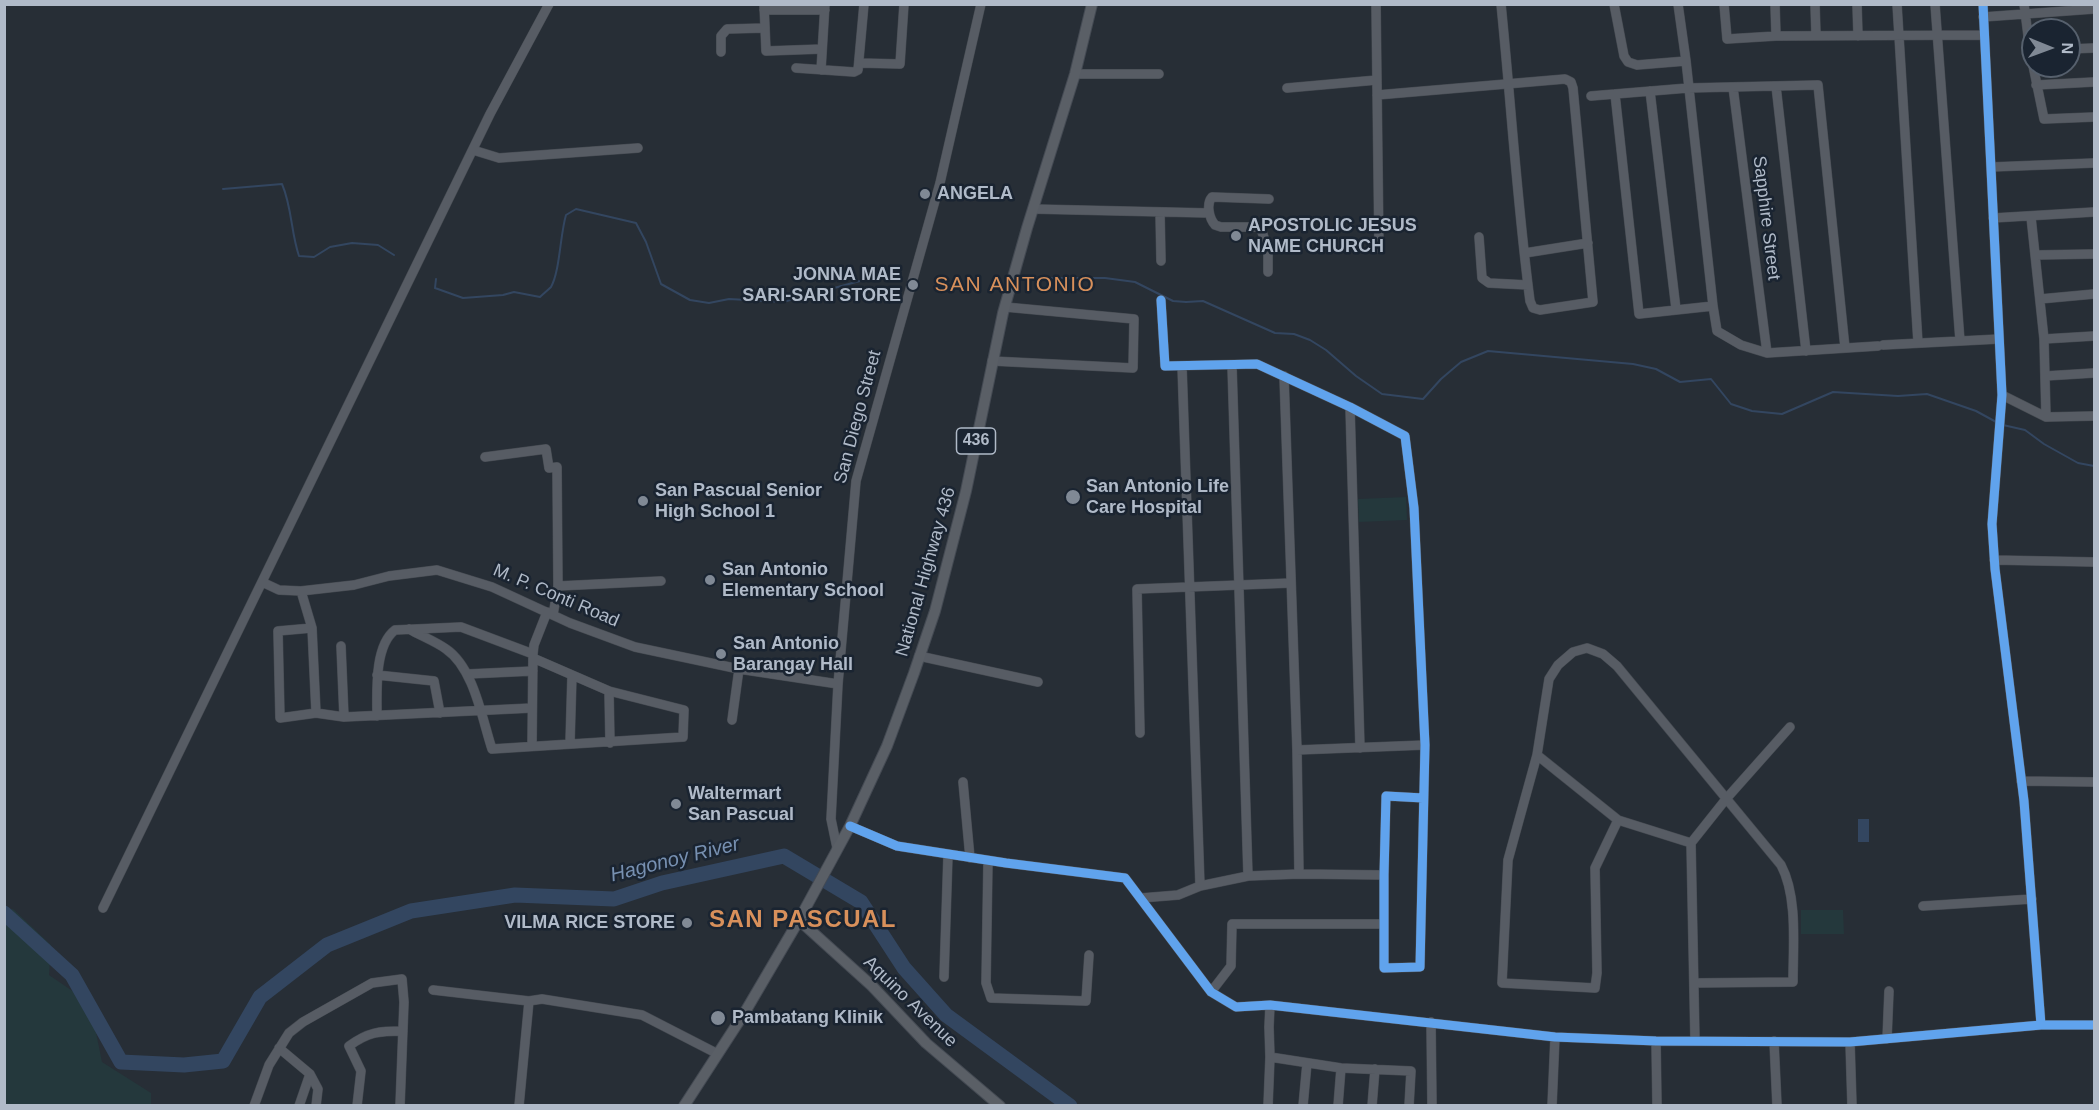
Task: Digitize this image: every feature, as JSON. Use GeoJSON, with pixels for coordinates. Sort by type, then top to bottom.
{"type":"FeatureCollection","features":[{"type":"Feature","properties":{"kind":"main road","name":"National Highway 436"},"geometry":{"type":"LineString","coordinates":[[684,1106],[716,1053],[745,1012],[799,920],[850,826],[887,746],[935,611],[966,491],[1005,307],[1075,75],[1092,4]]}},
{"type":"Feature","properties":{"kind":"main road","name":"Aquino Avenue"},"geometry":{"type":"LineString","coordinates":[[799,920],[872,986],[926,1043],[1000,1106]]}},
{"type":"Feature","properties":{"kind":"street"},"geometry":{"type":"LineString","coordinates":[[103,908],[490,114],[549,4]]}},
{"type":"Feature","properties":{"kind":"street"},"geometry":{"type":"LineString","coordinates":[[796,68],[855,72],[858,70],[864,4]]}},
{"type":"Feature","properties":{"kind":"street"},"geometry":{"type":"LineString","coordinates":[[860,63],[900,64],[904,4]]}},
{"type":"Feature","properties":{"kind":"street","name":"San Diego Street"},"geometry":{"type":"LineString","coordinates":[[837,848],[831,819],[838,684],[856,481],[940,183],[981,4]]}},
{"type":"Feature","properties":{"kind":"street"},"geometry":{"type":"LineString","coordinates":[[1376,4],[1379,248]]}},
{"type":"Feature","properties":{"kind":"street"},"geometry":{"type":"LineString","coordinates":[[1377,95],[1509,84],[1565,80],[1571,82],[1593,302],[1546,310],[1533,308],[1528,285],[1509,84],[1501,4]]}},
{"type":"Feature","properties":{"kind":"street"},"geometry":{"type":"LineString","coordinates":[[1614,4],[1624,56],[1628,62],[1637,65],[1686,60]]}},
{"type":"Feature","properties":{"kind":"street"},"geometry":{"type":"LineString","coordinates":[[1678,4],[1717,331],[1741,345],[1767,354],[1999,339]]}},
{"type":"Feature","properties":{"kind":"street"},"geometry":{"type":"LineString","coordinates":[[1724,4],[1727,39],[1776,36],[1984,35]]}},
{"type":"Feature","properties":{"kind":"street"},"geometry":{"type":"LineString","coordinates":[[1775,4],[1776,36]]}},
{"type":"Feature","properties":{"kind":"street"},"geometry":{"type":"LineString","coordinates":[[1815,4],[1816,36]]}},
{"type":"Feature","properties":{"kind":"street"},"geometry":{"type":"LineString","coordinates":[[1857,4],[1858,36]]}},
{"type":"Feature","properties":{"kind":"street"},"geometry":{"type":"LineString","coordinates":[[1897,4],[1918,343]]}},
{"type":"Feature","properties":{"kind":"street"},"geometry":{"type":"LineString","coordinates":[[1935,4],[1960,341]]}},
{"type":"Feature","properties":{"kind":"street"},"geometry":{"type":"LineString","coordinates":[[1983,4],[2002,395],[1992,524],[1994,560],[2021,781],[2041,1025]]}},
{"type":"Feature","properties":{"kind":"street"},"geometry":{"type":"LineString","coordinates":[[821,70],[825,7],[764,8],[766,51],[822,49]]}},
{"type":"Feature","properties":{"kind":"street"},"geometry":{"type":"LineString","coordinates":[[1983,17],[2024,10],[2094,9]]}},
{"type":"Feature","properties":{"kind":"street"},"geometry":{"type":"LineString","coordinates":[[721,52],[721,36],[727,29],[765,28]]}},
{"type":"Feature","properties":{"kind":"street"},"geometry":{"type":"LineString","coordinates":[[1075,75],[1159,74]]}},
{"type":"Feature","properties":{"kind":"street"},"geometry":{"type":"LineString","coordinates":[[2035,78],[2044,119],[2094,117]]}},
{"type":"Feature","properties":{"kind":"street"},"geometry":{"type":"LineString","coordinates":[[1287,88],[1377,80]]}},
{"type":"Feature","properties":{"kind":"street"},"geometry":{"type":"LineString","coordinates":[[2036,85],[2094,82]]}},
{"type":"Feature","properties":{"kind":"street"},"geometry":{"type":"LineString","coordinates":[[1591,96],[1688,88],[1818,85],[1845,348]]}},
{"type":"Feature","properties":{"kind":"street"},"geometry":{"type":"LineString","coordinates":[[1776,86],[1806,351]]}},
{"type":"Feature","properties":{"kind":"street","name":"Sapphire Street"},"geometry":{"type":"LineString","coordinates":[[1732,87],[1767,354]]}},
{"type":"Feature","properties":{"kind":"street"},"geometry":{"type":"LineString","coordinates":[[1650,92],[1676,309]]}},
{"type":"Feature","properties":{"kind":"street"},"geometry":{"type":"LineString","coordinates":[[1615,94],[1639,314],[1713,306]]}},
{"type":"Feature","properties":{"kind":"street"},"geometry":{"type":"LineString","coordinates":[[473,150],[499,158],[638,148]]}},
{"type":"Feature","properties":{"kind":"street"},"geometry":{"type":"LineString","coordinates":[[1991,167],[2094,163]]}},
{"type":"Feature","properties":{"kind":"street"},"geometry":{"type":"LineString","coordinates":[[1268,272],[1268,249],[1261,229],[1215,225],[1209,213],[1209,202],[1212,196],[1269,199]]}},
{"type":"Feature","properties":{"kind":"street"},"geometry":{"type":"LineString","coordinates":[[1034,209],[1209,213]]}},
{"type":"Feature","properties":{"kind":"street"},"geometry":{"type":"LineString","coordinates":[[1160,212],[1161,261]]}},
{"type":"Feature","properties":{"kind":"street"},"geometry":{"type":"LineString","coordinates":[[1993,218],[2094,212]]}},
{"type":"Feature","properties":{"kind":"street"},"geometry":{"type":"LineString","coordinates":[[2031,217],[2037,255],[2044,339],[2046,417]]}},
{"type":"Feature","properties":{"kind":"street"},"geometry":{"type":"LineString","coordinates":[[1479,237],[1482,278],[1489,283],[1528,285]]}},
{"type":"Feature","properties":{"kind":"street"},"geometry":{"type":"LineString","coordinates":[[1525,253],[1588,243]]}},
{"type":"Feature","properties":{"kind":"street"},"geometry":{"type":"LineString","coordinates":[[2037,255],[2094,254]]}},
{"type":"Feature","properties":{"kind":"street"},"geometry":{"type":"LineString","coordinates":[[2040,299],[2094,294]]}},
{"type":"Feature","properties":{"kind":"street"},"geometry":{"type":"LineString","coordinates":[[1161,300],[1165,366],[1257,364],[1350,407],[1405,436],[1414,508],[1425,746],[1420,967],[1384,968],[1383,875],[1386,796],[1423,798]]}},
{"type":"Feature","properties":{"kind":"street"},"geometry":{"type":"LineString","coordinates":[[992,361],[1133,368],[1134,319],[1005,307]]}},
{"type":"Feature","properties":{"kind":"street"},"geometry":{"type":"LineString","coordinates":[[2044,339],[2094,336]]}},
{"type":"Feature","properties":{"kind":"street"},"geometry":{"type":"LineString","coordinates":[[1182,366],[1200,886]]}},
{"type":"Feature","properties":{"kind":"street"},"geometry":{"type":"LineString","coordinates":[[1232,366],[1248,876]]}},
{"type":"Feature","properties":{"kind":"street"},"geometry":{"type":"LineString","coordinates":[[2045,376],[2094,373]]}},
{"type":"Feature","properties":{"kind":"street"},"geometry":{"type":"LineString","coordinates":[[1284,376],[1299,874]]}},
{"type":"Feature","properties":{"kind":"street"},"geometry":{"type":"LineString","coordinates":[[2002,395],[2046,417],[2094,416]]}},
{"type":"Feature","properties":{"kind":"street"},"geometry":{"type":"LineString","coordinates":[[1350,407],[1360,748]]}},
{"type":"Feature","properties":{"kind":"street"},"geometry":{"type":"LineString","coordinates":[[485,457],[546,449],[549,468],[557,467],[558,586],[550,614],[534,645],[532,746]]}},
{"type":"Feature","properties":{"kind":"street"},"geometry":{"type":"LineString","coordinates":[[1994,560],[2094,562]]}},
{"type":"Feature","properties":{"kind":"street","name":"M. P. Conti Road"},"geometry":{"type":"LineString","coordinates":[[262,582],[279,590],[301,591],[354,585],[389,576],[437,570],[492,587],[550,614],[635,646],[739,669],[838,684]]}},
{"type":"Feature","properties":{"kind":"street"},"geometry":{"type":"LineString","coordinates":[[558,586],[661,581]]}},
{"type":"Feature","properties":{"kind":"street"},"geometry":{"type":"LineString","coordinates":[[1140,733],[1137,589],[1291,583]]}},
{"type":"Feature","properties":{"kind":"street"},"geometry":{"type":"LineString","coordinates":[[301,591],[312,628],[316,714]]}},
{"type":"Feature","properties":{"kind":"street"},"geometry":{"type":"LineString","coordinates":[[377,716],[377,675],[389,635],[395,630],[409,629],[461,627],[533,656],[609,691],[684,710],[683,737],[492,749],[468,674],[447,649],[409,629]]}},
{"type":"Feature","properties":{"kind":"street"},"geometry":{"type":"LineString","coordinates":[[312,628],[278,631],[280,717],[316,714],[344,717],[377,716],[532,708]]}},
{"type":"Feature","properties":{"kind":"street"},"geometry":{"type":"LineString","coordinates":[[341,646],[344,717]]}},
{"type":"Feature","properties":{"kind":"street"},"geometry":{"type":"LineString","coordinates":[[1618,820],[1595,868],[1597,973],[1595,988],[1502,983],[1508,860],[1537,755],[1550,679],[1558,665],[1573,652],[1587,648],[1603,654],[1617,666],[1781,865],[1789,879],[1793,982],[1694,983]]}},
{"type":"Feature","properties":{"kind":"street"},"geometry":{"type":"LineString","coordinates":[[920,656],[1038,682]]}},
{"type":"Feature","properties":{"kind":"street"},"geometry":{"type":"LineString","coordinates":[[732,720],[739,669]]}},
{"type":"Feature","properties":{"kind":"street"},"geometry":{"type":"LineString","coordinates":[[468,674],[533,671]]}},
{"type":"Feature","properties":{"kind":"street"},"geometry":{"type":"LineString","coordinates":[[377,675],[434,681],[440,713]]}},
{"type":"Feature","properties":{"kind":"street"},"geometry":{"type":"LineString","coordinates":[[570,743],[572,675]]}},
{"type":"Feature","properties":{"kind":"street"},"geometry":{"type":"LineString","coordinates":[[609,691],[610,743]]}},
{"type":"Feature","properties":{"kind":"street"},"geometry":{"type":"LineString","coordinates":[[1695,1041],[1691,843],[1726,799],[1790,727]]}},
{"type":"Feature","properties":{"kind":"street"},"geometry":{"type":"LineString","coordinates":[[1297,750],[1425,746]]}},
{"type":"Feature","properties":{"kind":"street"},"geometry":{"type":"LineString","coordinates":[[1537,755],[1618,820],[1691,843]]}},
{"type":"Feature","properties":{"kind":"street"},"geometry":{"type":"LineString","coordinates":[[2021,781],[2094,782]]}},
{"type":"Feature","properties":{"kind":"street"},"geometry":{"type":"LineString","coordinates":[[963,782],[970,858]]}},
{"type":"Feature","properties":{"kind":"street"},"geometry":{"type":"LineString","coordinates":[[850,826],[897,846],[988,861],[1125,878],[1211,993],[1236,1007],[1270,1005],[1555,1037],[1656,1041],[1850,1042],[2041,1025],[2094,1025]]}},
{"type":"Feature","properties":{"kind":"street"},"geometry":{"type":"LineString","coordinates":[[944,977],[948,855]]}},
{"type":"Feature","properties":{"kind":"street"},"geometry":{"type":"LineString","coordinates":[[988,861],[986,983],[991,998],[1086,1001],[1089,955]]}},
{"type":"Feature","properties":{"kind":"street"},"geometry":{"type":"LineString","coordinates":[[1141,898],[1178,895],[1200,886],[1248,876],[1383,875]]}},
{"type":"Feature","properties":{"kind":"street"},"geometry":{"type":"LineString","coordinates":[[1923,906],[2032,899]]}},
{"type":"Feature","properties":{"kind":"street"},"geometry":{"type":"LineString","coordinates":[[1211,993],[1231,966],[1232,924],[1383,924]]}},
{"type":"Feature","properties":{"kind":"street"},"geometry":{"type":"LineString","coordinates":[[254,1106],[269,1065],[289,1033],[303,1022],[372,983],[402,978],[404,1002],[400,1106]]}},
{"type":"Feature","properties":{"kind":"street"},"geometry":{"type":"LineString","coordinates":[[433,990],[529,1000],[542,999],[642,1015],[716,1053]]}},
{"type":"Feature","properties":{"kind":"street"},"geometry":{"type":"LineString","coordinates":[[1887,1039],[1889,991]]}},
{"type":"Feature","properties":{"kind":"street"},"geometry":{"type":"LineString","coordinates":[[519,1106],[529,1000]]}},
{"type":"Feature","properties":{"kind":"street"},"geometry":{"type":"LineString","coordinates":[[1268,1106],[1270,1005]]}},
{"type":"Feature","properties":{"kind":"street"},"geometry":{"type":"LineString","coordinates":[[1431,1022],[1432,1106]]}},
{"type":"Feature","properties":{"kind":"street"},"geometry":{"type":"LineString","coordinates":[[357,1106],[361,1071],[349,1046],[363,1035],[379,1031],[403,1030]]}},
{"type":"Feature","properties":{"kind":"street"},"geometry":{"type":"LineString","coordinates":[[1552,1106],[1555,1037]]}},
{"type":"Feature","properties":{"kind":"street"},"geometry":{"type":"LineString","coordinates":[[1656,1041],[1657,1106]]}},
{"type":"Feature","properties":{"kind":"street"},"geometry":{"type":"LineString","coordinates":[[1774,1041],[1777,1106]]}},
{"type":"Feature","properties":{"kind":"street"},"geometry":{"type":"LineString","coordinates":[[1850,1042],[1852,1106]]}},
{"type":"Feature","properties":{"kind":"street"},"geometry":{"type":"LineString","coordinates":[[279,1048],[310,1074],[318,1089],[316,1106]]}},
{"type":"Feature","properties":{"kind":"street"},"geometry":{"type":"LineString","coordinates":[[1270,1057],[1341,1068],[1411,1071],[1431,1075]]}},
{"type":"Feature","properties":{"kind":"street"},"geometry":{"type":"LineString","coordinates":[[1303,1106],[1308,1063]]}},
{"type":"Feature","properties":{"kind":"street"},"geometry":{"type":"LineString","coordinates":[[1338,1106],[1341,1068]]}},
{"type":"Feature","properties":{"kind":"street"},"geometry":{"type":"LineString","coordinates":[[1372,1106],[1375,1069]]}},
{"type":"Feature","properties":{"kind":"street"},"geometry":{"type":"LineString","coordinates":[[1409,1106],[1411,1071]]}},
{"type":"Feature","properties":{"kind":"street"},"geometry":{"type":"LineString","coordinates":[[299,1106],[310,1074]]}},
{"type":"Feature","properties":{"kind":"green space"},"geometry":{"type":"Polygon","coordinates":[[[1406,497],[1407,520],[1359,522],[1358,499],[1406,497]]]}},
{"type":"Feature","properties":{"kind":"green space"},"geometry":{"type":"Polygon","coordinates":[[[13,909],[51,945],[49,975],[90,1003],[102,1062],[151,1093],[151,1105],[5,1105],[4,911],[13,909]]]}},
{"type":"Feature","properties":{"kind":"green space"},"geometry":{"type":"Polygon","coordinates":[[[1801,910],[1843,910],[1844,934],[1801,934],[1801,910]]]}},
{"type":"Feature","properties":{"kind":"water"},"geometry":{"type":"Polygon","coordinates":[[[1858,819],[1869,819],[1869,842],[1858,842],[1858,819]]]}},
{"type":"Feature","properties":{"kind":"waterway"},"geometry":{"type":"LineString","coordinates":[[223,189],[282,184],[299,256],[314,257],[330,247],[352,243],[378,245],[394,255]]}},
{"type":"Feature","properties":{"kind":"waterway"},"geometry":{"type":"LineString","coordinates":[[436,279],[435,288],[463,298],[514,292],[540,297],[551,287],[554,280],[566,215],[576,209],[636,223],[646,242],[661,284],[690,300],[709,303],[729,299],[783,302],[878,276],[895,280]]}},
{"type":"Feature","properties":{"kind":"waterway"},"geometry":{"type":"LineString","coordinates":[[1035,278],[1105,278],[1135,282],[1173,301],[1203,301],[1275,333],[1294,334],[1310,340],[1382,394],[1423,399],[1461,362],[1488,351],[1633,364],[1656,369],[1680,382],[1711,379],[1731,404],[1752,411],[1782,414],[1833,392],[1898,396],[1927,394],[1976,411],[1998,423]]}},
{"type":"Feature","properties":{"kind":"waterway"},"geometry":{"type":"LineString","coordinates":[[2003,425],[2025,430],[2044,444],[2078,463],[2094,466]]}},
{"type":"Feature","properties":{"kind":"waterway","name":"Hagonoy River"},"geometry":{"type":"LineString","coordinates":[[4,913],[72,975],[121,1062],[184,1065],[223,1061],[260,997],[327,945],[411,911],[515,895],[614,899],[662,883],[784,856],[861,902],[904,968],[946,1015],[1070,1106]]}},
{"type":"Feature","properties":{"kind":"cycle path"},"geometry":{"type":"LineString","coordinates":[[1983,4],[2002,395],[1992,524],[1995,569],[2024,801],[2041,1025]]}},
{"type":"Feature","properties":{"kind":"cycle path"},"geometry":{"type":"LineString","coordinates":[[1161,300],[1165,366],[1257,364],[1350,407],[1405,436],[1414,508],[1425,745],[1420,967],[1384,968],[1386,796],[1423,798]]}},
{"type":"Feature","properties":{"kind":"cycle path"},"geometry":{"type":"LineString","coordinates":[[850,826],[897,846],[1125,878],[1211,992],[1236,1007],[1270,1005],[1555,1037],[1656,1041],[1850,1042],[2041,1025],[2094,1025]]}},
{"type":"Feature","properties":{"kind":"place","name":"ANGELA"},"geometry":{"type":"Point","coordinates":[925,194]}},
{"type":"Feature","properties":{"kind":"place","name":"APOSTOLIC JESUS NAME CHURCH"},"geometry":{"type":"Point","coordinates":[1236,236]}},
{"type":"Feature","properties":{"kind":"place","name":"JONNA MAE SARI-SARI STORE"},"geometry":{"type":"Point","coordinates":[913,285]}},
{"type":"Feature","properties":{"kind":"place","name":"San Antonio Life Care Hospital"},"geometry":{"type":"Point","coordinates":[1073,497]}},
{"type":"Feature","properties":{"kind":"place","name":"San Pascual Senior High School 1"},"geometry":{"type":"Point","coordinates":[643,501]}},
{"type":"Feature","properties":{"kind":"place","name":"San Antonio Elementary School"},"geometry":{"type":"Point","coordinates":[710,580]}},
{"type":"Feature","properties":{"kind":"place","name":"San Antonio Barangay Hall"},"geometry":{"type":"Point","coordinates":[721,654]}},
{"type":"Feature","properties":{"kind":"place","name":"Waltermart San Pascual"},"geometry":{"type":"Point","coordinates":[676,804]}},
{"type":"Feature","properties":{"kind":"place","name":"VILMA RICE STORE"},"geometry":{"type":"Point","coordinates":[687,923]}},
{"type":"Feature","properties":{"kind":"place","name":"Pambatang Klinik"},"geometry":{"type":"Point","coordinates":[718,1018]}},
{"type":"Feature","properties":{"kind":"district","name":"SAN ANTONIO"},"geometry":{"type":"Point","coordinates":[1015,285]}},
{"type":"Feature","properties":{"kind":"district","name":"SAN PASCUAL"},"geometry":{"type":"Point","coordinates":[803,920]}}]}
